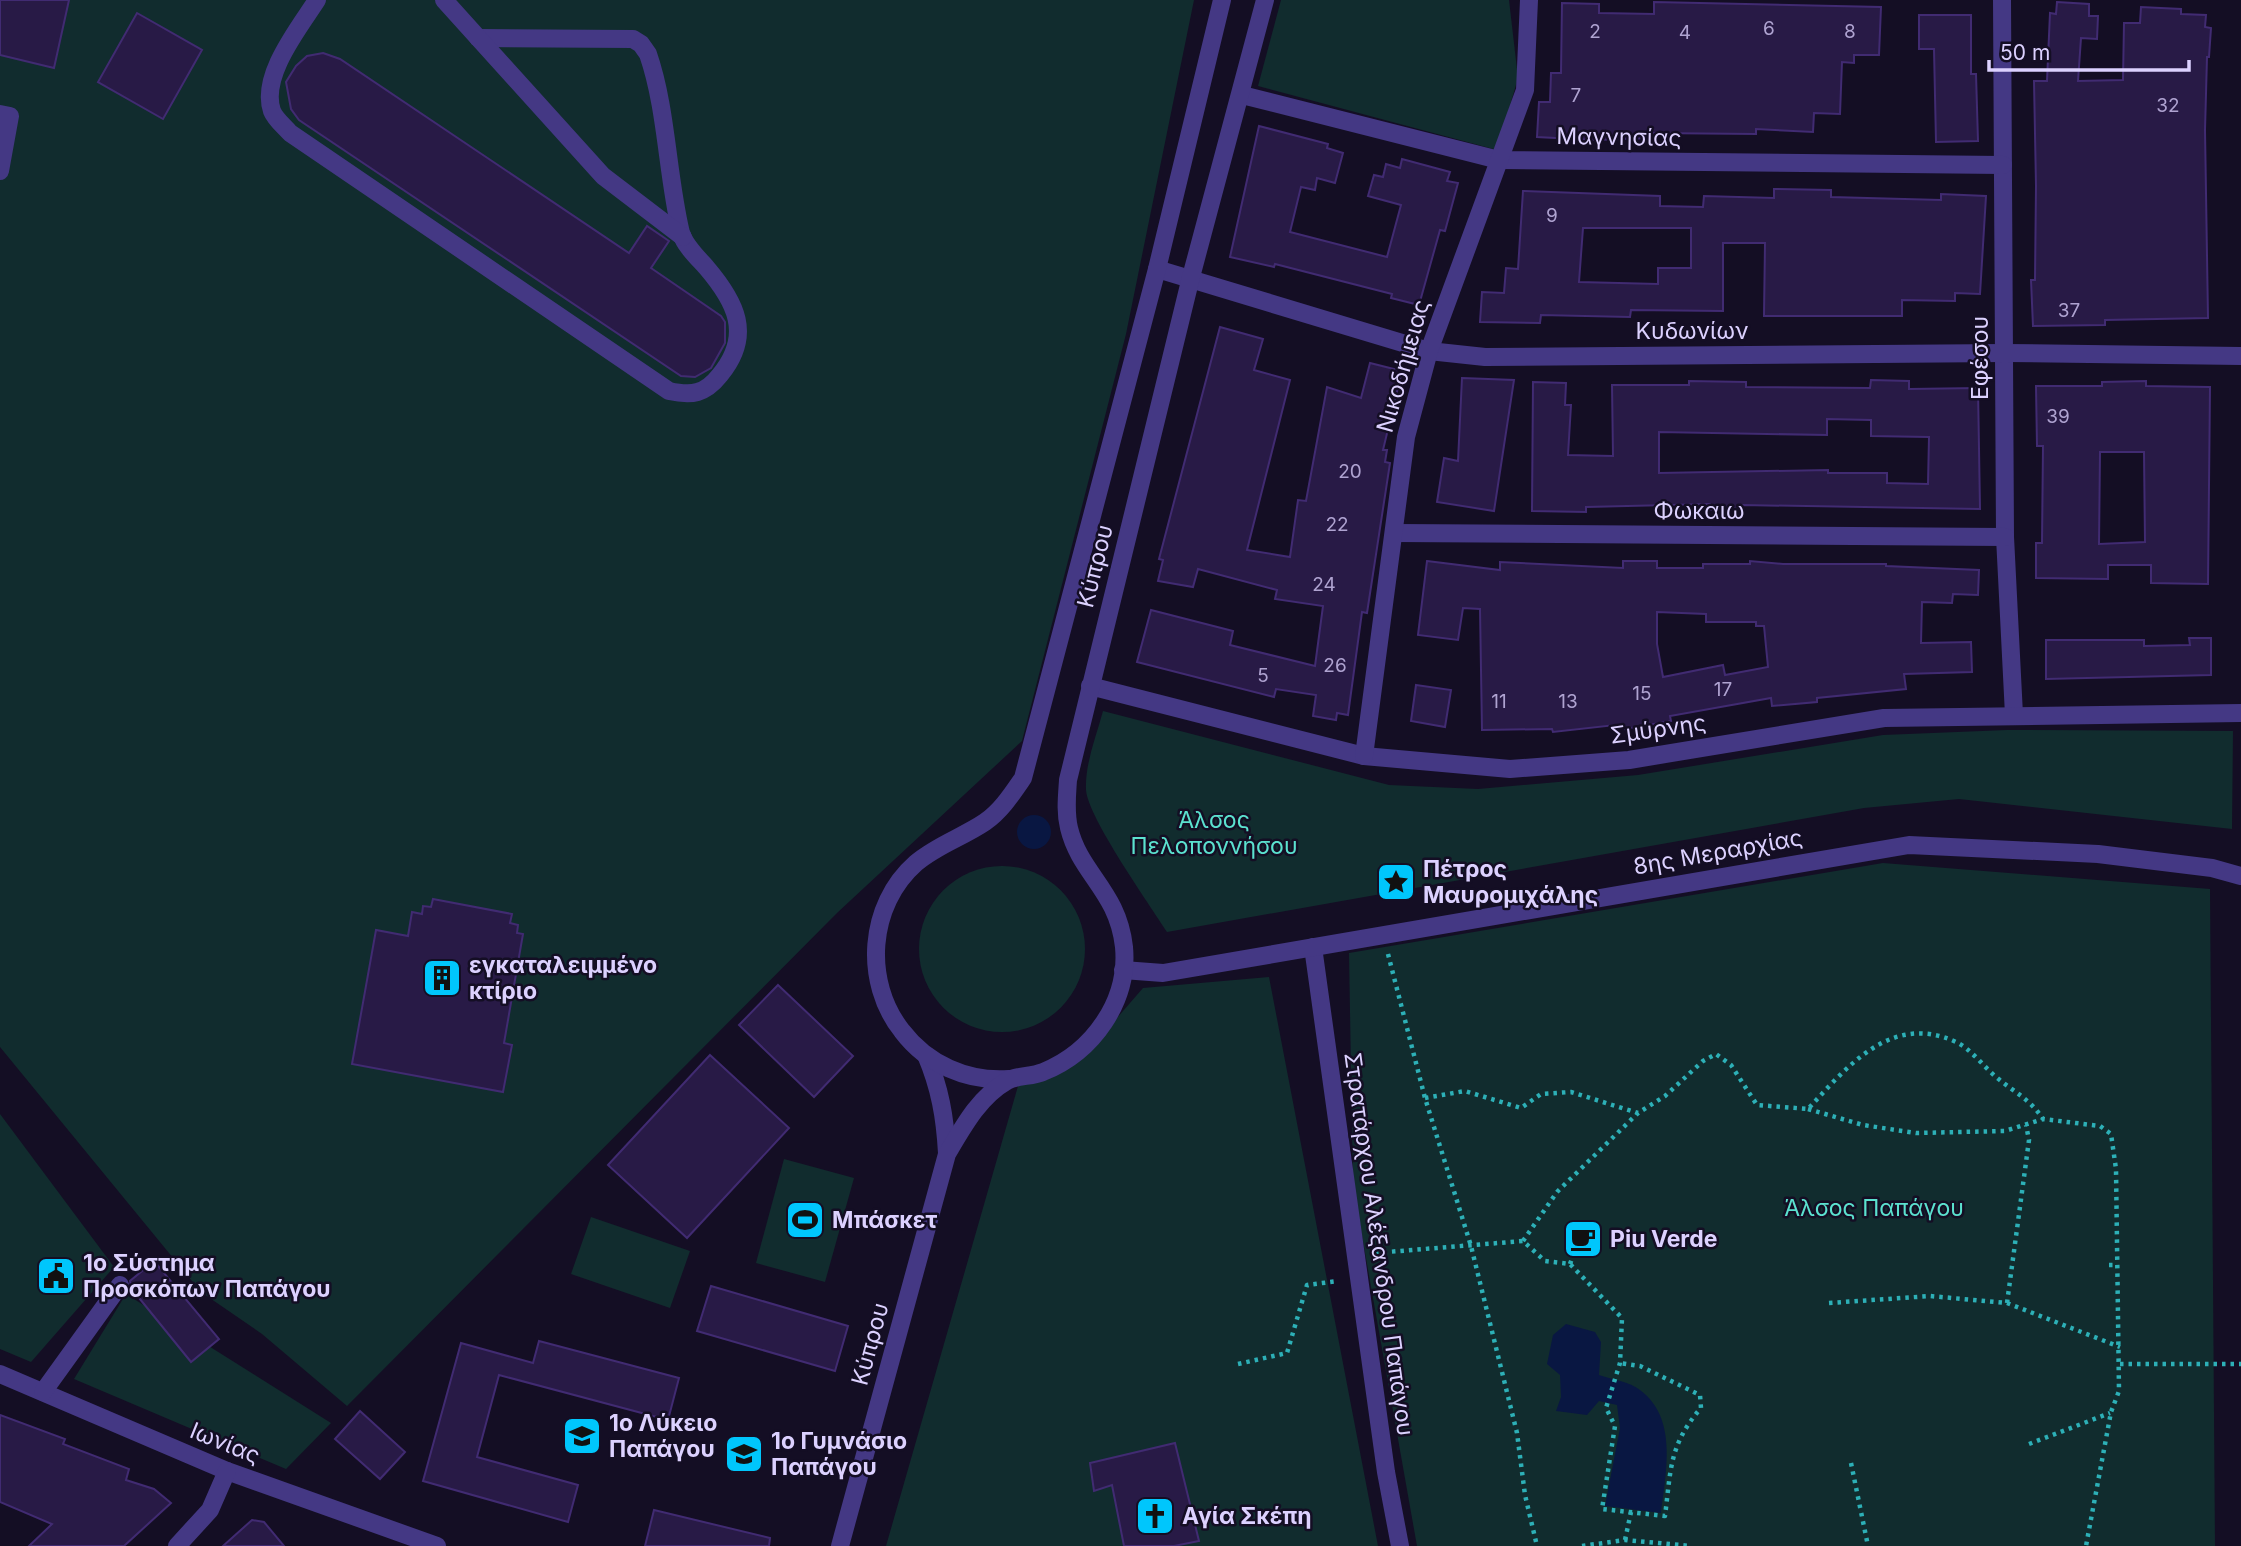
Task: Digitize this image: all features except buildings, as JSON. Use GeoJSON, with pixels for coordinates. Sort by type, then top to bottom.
{"type":"FeatureCollection","features":[{"type":"Feature","properties":{"kind":"street"},"geometry":{"type":"LineString","coordinates":[[317,0],[283,51],[269,94],[273,114],[290,133],[669,391],[699,394],[712,385],[727,367],[739,343],[739,326],[724,288],[683,237],[603,176],[444,0]]}},
{"type":"Feature","properties":{"kind":"street","name":"Κύπρου"},"geometry":{"type":"LineString","coordinates":[[1222,0],[1157,269],[1023,778],[1004,804],[985,822],[915,864],[893,893],[879,926],[875,951],[883,999],[894,1021],[926,1055],[949,1069],[972,1077],[1009,1079],[1040,1074],[1079,1052],[1108,1017],[1118,996],[1123,970],[1121,928],[1114,906],[1075,846],[1068,826],[1068,780],[1191,278],[1242,95],[1265,0]]}},
{"type":"Feature","properties":{"kind":"street","name":"Νικοδήμειας"},"geometry":{"type":"LineString","coordinates":[[1364,756],[1406,437],[1429,351],[1525,90],[1529,0]]}},
{"type":"Feature","properties":{"kind":"street","name":"Εφέσου"},"geometry":{"type":"LineString","coordinates":[[2002,0],[2005,537],[2014,715]]}},
{"type":"Feature","properties":{"kind":"street"},"geometry":{"type":"LineString","coordinates":[[478,38],[633,39],[641,44],[652,65],[683,237]]}},
{"type":"Feature","properties":{"kind":"street","name":"Μαγνησίας"},"geometry":{"type":"LineString","coordinates":[[1242,95],[1499,160],[2003,165]]}},
{"type":"Feature","properties":{"kind":"street"},"geometry":{"type":"LineString","coordinates":[[0,114],[10,116],[0,171]]}},
{"type":"Feature","properties":{"kind":"street","name":"Κυδωνίων"},"geometry":{"type":"LineString","coordinates":[[1157,269],[1429,351],[1485,357],[2005,353],[2241,356]]}},
{"type":"Feature","properties":{"kind":"street","name":"Φωκαιω"},"geometry":{"type":"LineString","coordinates":[[1394,533],[2005,537]]}},
{"type":"Feature","properties":{"kind":"street","name":"Σμύρνης"},"geometry":{"type":"LineString","coordinates":[[1090,686],[1364,756],[1510,769],[1629,760],[1884,718],[2241,713]]}},
{"type":"Feature","properties":{"kind":"street","name":"8ης Μεραρχίας"},"geometry":{"type":"LineString","coordinates":[[1123,970],[1163,973],[1909,845],[2098,854],[2212,868],[2241,876]]}},
{"type":"Feature","properties":{"kind":"street","name":"Στρατάρχου Αλέξανδρου Παπάγου"},"geometry":{"type":"LineString","coordinates":[[1313,947],[1386,1472],[1400,1546]]}},
{"type":"Feature","properties":{"kind":"street","name":"Κύπρου"},"geometry":{"type":"LineString","coordinates":[[926,1055],[938,1084],[945,1118],[947,1154]]}},
{"type":"Feature","properties":{"kind":"street","name":"Κύπρου"},"geometry":{"type":"LineString","coordinates":[[840,1546],[947,1154],[968,1119],[984,1100],[1009,1079]]}},
{"type":"Feature","properties":{"kind":"street"},"geometry":{"type":"LineString","coordinates":[[43,1392],[120,1284]]}},
{"type":"Feature","properties":{"kind":"street","name":"Ιωνίας"},"geometry":{"type":"LineString","coordinates":[[0,1374],[227,1471],[437,1546]]}},
{"type":"Feature","properties":{"kind":"street"},"geometry":{"type":"LineString","coordinates":[[177,1546],[209,1510],[227,1471]]}},
{"type":"Feature","properties":{"kind":"path"},"geometry":{"type":"LineString","coordinates":[[1383,936],[1425,1098],[1471,1245],[1517,1433],[1525,1495],[1537,1546]]}},
{"type":"Feature","properties":{"kind":"path"},"geometry":{"type":"LineString","coordinates":[[1808,1109],[1849,1065],[1890,1037],[1929,1034],[1957,1042],[1997,1078],[2031,1102],[2043,1119]]}},
{"type":"Feature","properties":{"kind":"path"},"geometry":{"type":"LineString","coordinates":[[1523,1241],[1557,1192],[1638,1113],[1665,1096],[1703,1060],[1716,1054],[1731,1066],[1757,1105],[1808,1109],[1863,1125],[1916,1133],[2005,1131],[2043,1119],[2100,1126],[2111,1134],[2116,1160],[2120,1364],[2119,1391],[2110,1412],[2086,1546]]}},
{"type":"Feature","properties":{"kind":"path"},"geometry":{"type":"LineString","coordinates":[[1425,1098],[1465,1091],[1521,1108],[1541,1094],[1571,1092],[1638,1113]]}},
{"type":"Feature","properties":{"kind":"path"},"geometry":{"type":"LineString","coordinates":[[2007,1303],[2029,1140],[2026,1125]]}},
{"type":"Feature","properties":{"kind":"path"},"geometry":{"type":"LineString","coordinates":[[1357,1253],[1523,1241],[1545,1261],[1570,1264],[1622,1318],[1620,1363],[1606,1408],[1615,1426],[1602,1509],[1665,1516],[1672,1460],[1682,1430],[1701,1408],[1700,1395],[1680,1382],[1640,1366],[1620,1363]]}},
{"type":"Feature","properties":{"kind":"path"},"geometry":{"type":"LineString","coordinates":[[1570,1264],[1575,1250]]}},
{"type":"Feature","properties":{"kind":"path"},"geometry":{"type":"LineString","coordinates":[[2109,1265],[2117,1265]]}},
{"type":"Feature","properties":{"kind":"path"},"geometry":{"type":"LineString","coordinates":[[1238,1364],[1287,1353],[1307,1285],[1360,1278]]}},
{"type":"Feature","properties":{"kind":"path"},"geometry":{"type":"LineString","coordinates":[[1829,1303],[1930,1296],[2007,1303],[2120,1347]]}},
{"type":"Feature","properties":{"kind":"path"},"geometry":{"type":"LineString","coordinates":[[2120,1364],[2241,1364]]}},
{"type":"Feature","properties":{"kind":"path"},"geometry":{"type":"LineString","coordinates":[[2029,1444],[2110,1412]]}},
{"type":"Feature","properties":{"kind":"path"},"geometry":{"type":"LineString","coordinates":[[1851,1463],[1868,1546]]}},
{"type":"Feature","properties":{"kind":"path"},"geometry":{"type":"LineString","coordinates":[[1625,1540],[1631,1512]]}},
{"type":"Feature","properties":{"kind":"path"},"geometry":{"type":"LineString","coordinates":[[1582,1546],[1625,1540],[1691,1546]]}},
{"type":"Feature","properties":{"kind":"green space"},"geometry":{"type":"Polygon","coordinates":[[[0,0],[1194,0],[1126,334],[1022,741],[837,913],[347,1406],[262,1334],[201,1292],[0,1047],[0,0]]]}},
{"type":"Feature","properties":{"kind":"green space"},"geometry":{"type":"Polygon","coordinates":[[[1281,0],[1509,0],[1518,78],[1497,150],[1258,86],[1281,0]]]}},
{"type":"Feature","properties":{"kind":"green space","name":"Άλσος Πελοποννήσου"},"geometry":{"type":"Polygon","coordinates":[[[1103,711],[1389,785],[1478,789],[1638,775],[1883,735],[2007,730],[2233,731],[2232,829],[1959,799],[1864,808],[1167,932],[1108,840],[1089,803],[1086,790],[1087,770],[1103,711]]]}},
{"type":"Feature","properties":{"kind":"green space","name":"Άλσος Παπάγου"},"geometry":{"type":"Polygon","coordinates":[[[1883,863],[2210,889],[2215,1546],[1417,1546],[1353,1185],[1349,953],[1883,863]]]}},
{"type":"Feature","properties":{"kind":"green space"},"geometry":{"type":"Polygon","coordinates":[[[1002,866],[1034,872],[1061,890],[1079,917],[1085,949],[1079,981],[1061,1008],[1034,1026],[1002,1032],[970,1026],[943,1008],[925,981],[919,949],[925,917],[943,890],[970,872],[1002,866]]]}},
{"type":"Feature","properties":{"kind":"green space"},"geometry":{"type":"Polygon","coordinates":[[[1269,977],[1378,1546],[886,1546],[1018,1086],[1084,1056],[1143,988],[1269,977]]]}},
{"type":"Feature","properties":{"kind":"green space"},"geometry":{"type":"Polygon","coordinates":[[[0,1114],[114,1267],[31,1362],[0,1349],[0,1114]]]}},
{"type":"Feature","properties":{"kind":"green space","name":"Μπάσκετ"},"geometry":{"type":"Polygon","coordinates":[[[784,1159],[854,1178],[825,1282],[756,1263],[784,1159]]]}},
{"type":"Feature","properties":{"kind":"green space"},"geometry":{"type":"Polygon","coordinates":[[[591,1217],[690,1251],[670,1308],[571,1274],[591,1217]]]}},
{"type":"Feature","properties":{"kind":"green space"},"geometry":{"type":"Polygon","coordinates":[[[126,1294],[331,1423],[286,1469],[74,1379],[126,1294]]]}},
{"type":"Feature","properties":{"kind":"water"},"geometry":{"type":"Polygon","coordinates":[[[1034,815],[1046,820],[1051,832],[1046,844],[1034,849],[1022,844],[1017,832],[1022,820],[1034,815]]]}},
{"type":"Feature","properties":{"kind":"water"},"geometry":{"type":"Polygon","coordinates":[[[1566,1324],[1595,1332],[1601,1342],[1599,1375],[1636,1387],[1652,1402],[1660,1415],[1667,1447],[1661,1513],[1605,1506],[1620,1428],[1617,1405],[1599,1401],[1587,1415],[1556,1411],[1561,1397],[1560,1375],[1547,1364],[1553,1335],[1566,1324]]]}},
{"type":"Feature","properties":{"kind":"place","name":"Πέτρος Μαυρομιχάλης"},"geometry":{"type":"Point","coordinates":[1396,882]}},
{"type":"Feature","properties":{"kind":"place","name":"εγκαταλειμμένο κτίριο"},"geometry":{"type":"Point","coordinates":[442,978]}},
{"type":"Feature","properties":{"kind":"place","name":"Μπάσκετ"},"geometry":{"type":"Point","coordinates":[805,1220]}},
{"type":"Feature","properties":{"kind":"place","name":"Piu Verde"},"geometry":{"type":"Point","coordinates":[1583,1239]}},
{"type":"Feature","properties":{"kind":"place","name":"1ο Σύστημα Προσκόπων Παπάγου"},"geometry":{"type":"Point","coordinates":[56,1276]}},
{"type":"Feature","properties":{"kind":"place","name":"1ο Λύκειο Παπάγου"},"geometry":{"type":"Point","coordinates":[582,1436]}},
{"type":"Feature","properties":{"kind":"place","name":"1ο Γυμνάσιο Παπάγου"},"geometry":{"type":"Point","coordinates":[744,1454]}},
{"type":"Feature","properties":{"kind":"place","name":"Αγία Σκέπη"},"geometry":{"type":"Point","coordinates":[1155,1516]}}]}
